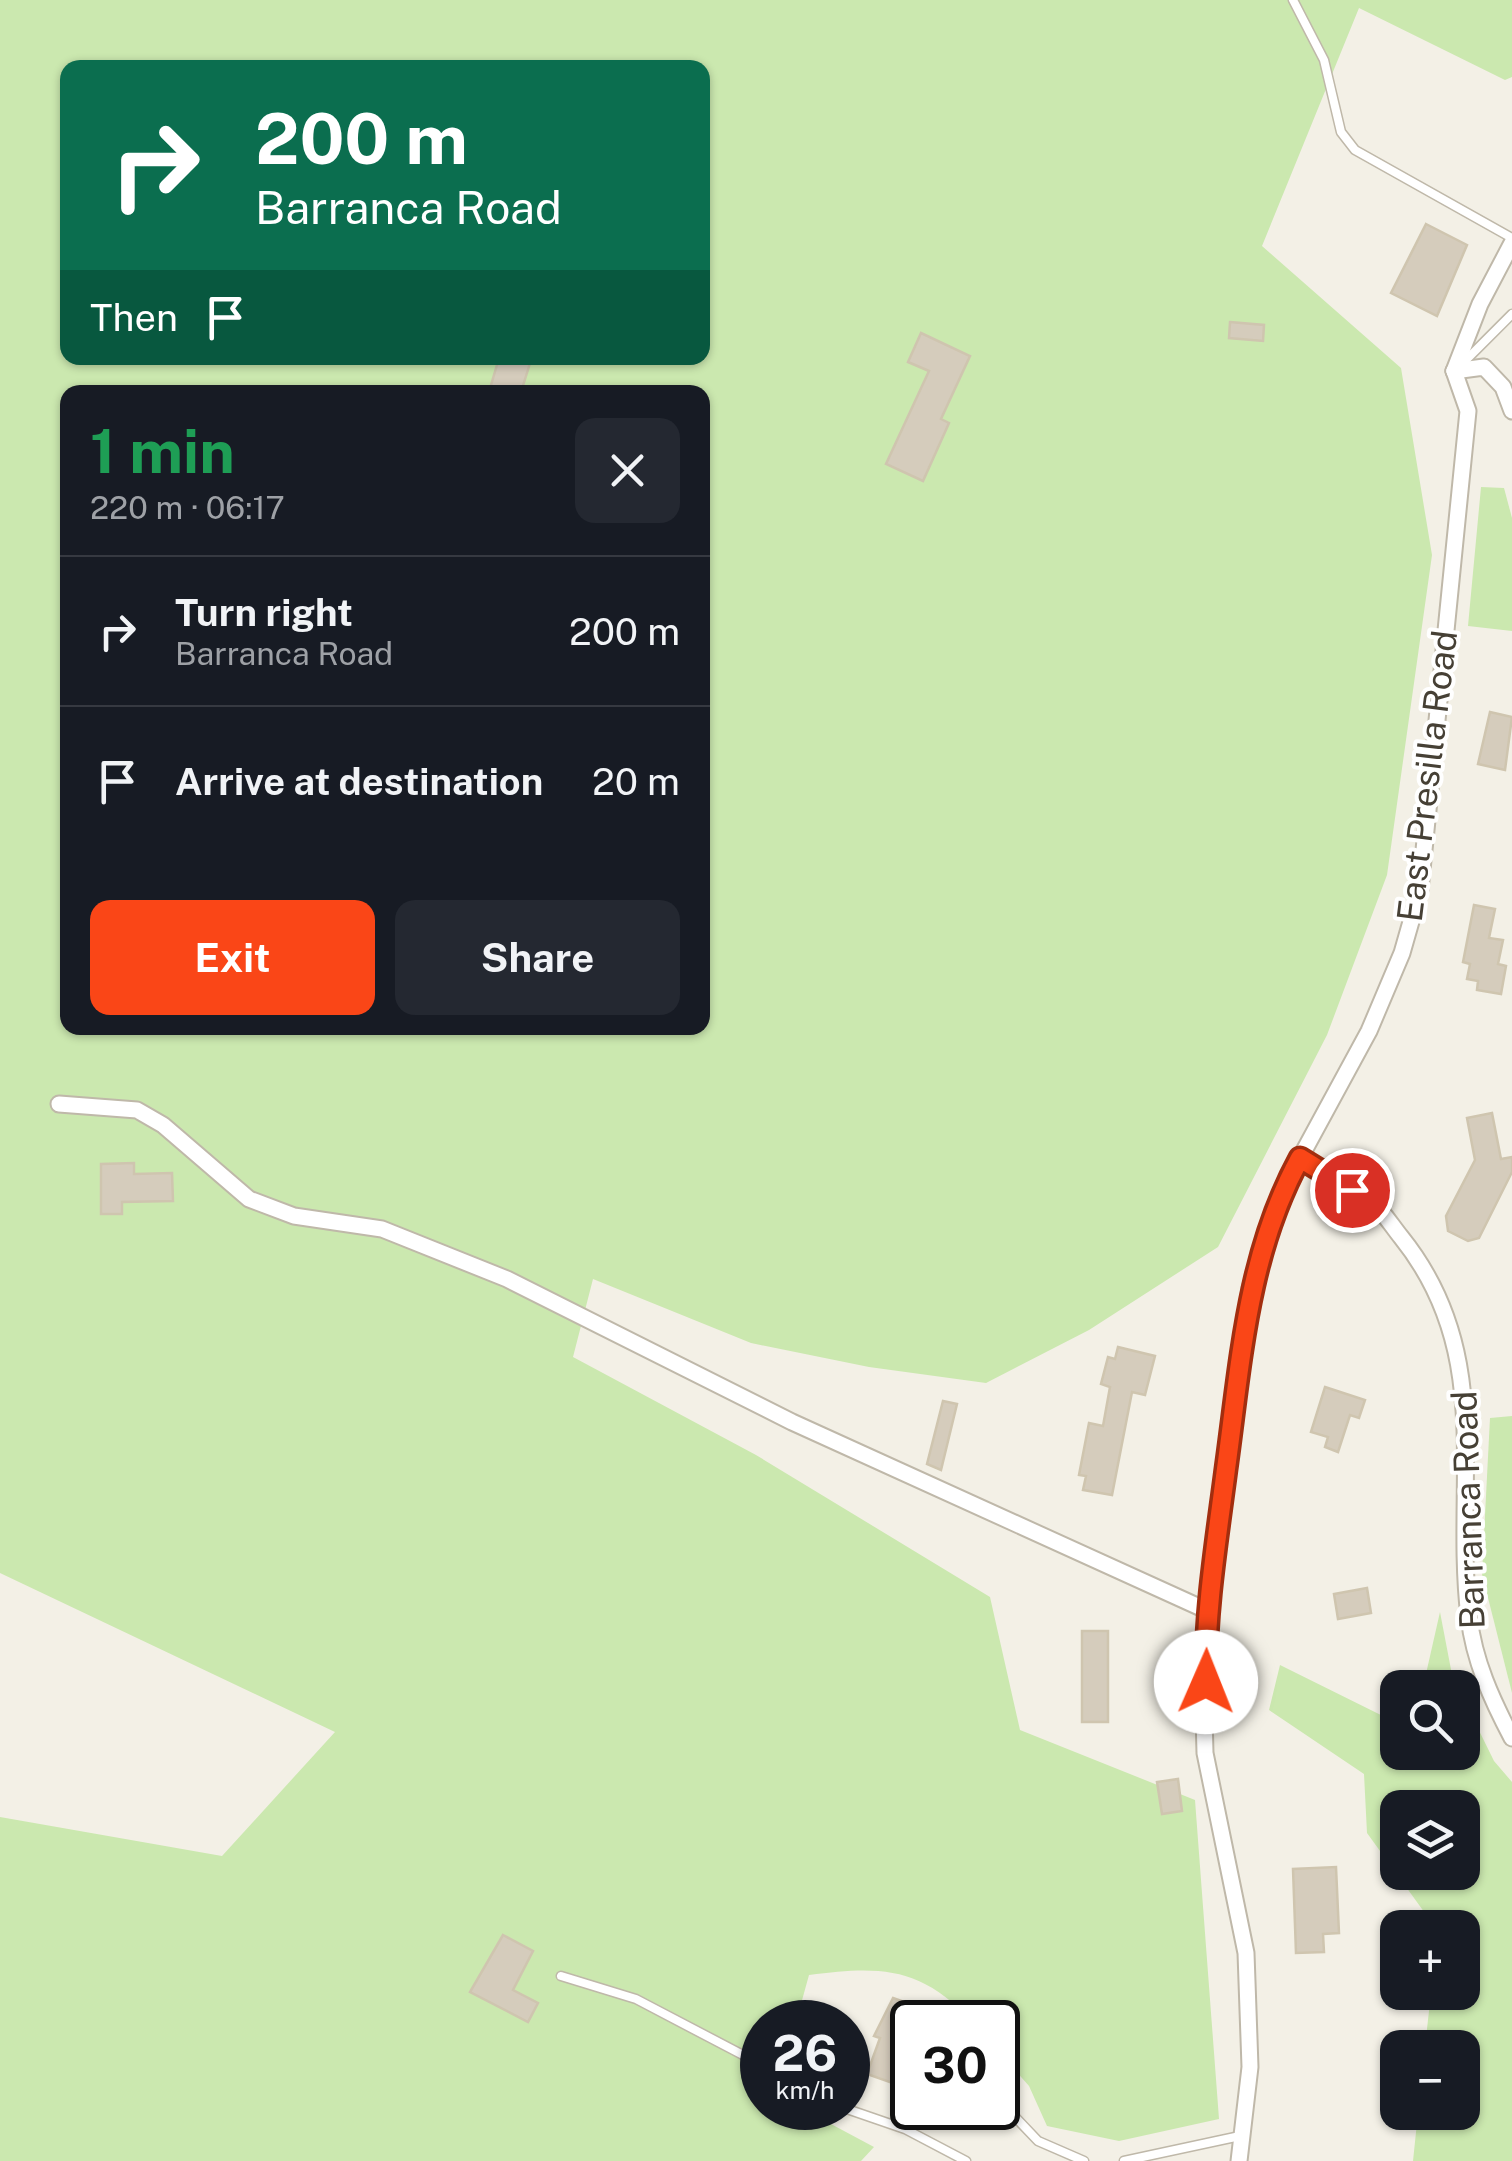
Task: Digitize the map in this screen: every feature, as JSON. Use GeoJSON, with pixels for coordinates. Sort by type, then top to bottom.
{"type":"FeatureCollection","features":[{"type":"Feature","properties":{"kind":"street"},"geometry":{"type":"LineString","coordinates":[[1512,241],[1480,304],[1454,371],[1484,367],[1503,386],[1512,411]]}},
{"type":"Feature","properties":{"kind":"street","name":"East Presilla Road"},"geometry":{"type":"LineString","coordinates":[[1239,2161],[1250,2067],[1246,1953],[1205,1753],[1208,1611],[1250,1288],[1265,1236],[1300,1158],[1368,1032],[1402,953],[1420,890],[1468,411],[1454,371]]}},
{"type":"Feature","properties":{"kind":"street"},"geometry":{"type":"LineString","coordinates":[[59,1104],[138,1110],[163,1125],[249,1199],[294,1216],[382,1229],[508,1278],[792,1422],[1208,1611]]}},
{"type":"Feature","properties":{"kind":"street","name":"Barranca Road"},"geometry":{"type":"LineString","coordinates":[[1300,1158],[1374,1203],[1421,1262],[1438,1294],[1455,1344],[1466,1400],[1464,1538],[1471,1632],[1480,1667],[1512,1738]]}},
{"type":"Feature","properties":{"kind":"lane"},"geometry":{"type":"LineString","coordinates":[[1293,0],[1324,60],[1341,132],[1355,150],[1512,241]]}},
{"type":"Feature","properties":{"kind":"lane"},"geometry":{"type":"LineString","coordinates":[[1454,371],[1512,314]]}},
{"type":"Feature","properties":{"kind":"lane"},"geometry":{"type":"LineString","coordinates":[[561,1976],[636,1999],[740,2053]]}},
{"type":"Feature","properties":{"kind":"lane"},"geometry":{"type":"LineString","coordinates":[[870,2117],[904,2129],[966,2161]]}},
{"type":"Feature","properties":{"kind":"lane"},"geometry":{"type":"LineString","coordinates":[[1020,2122],[1038,2141],[1084,2161]]}},
{"type":"Feature","properties":{"kind":"lane"},"geometry":{"type":"LineString","coordinates":[[1124,2161],[1244,2135]]}},
{"type":"Feature","properties":{"kind":"green space"},"geometry":{"type":"Polygon","coordinates":[[[0,0],[1512,0],[1512,77],[1505,80],[1359,8],[1262,246],[1401,368],[1432,555],[1387,875],[1327,1035],[1218,1247],[1089,1330],[986,1383],[869,1367],[751,1343],[593,1279],[573,1357],[756,1455],[990,1597],[1020,1730],[1195,1800],[1219,2119],[1119,2141],[1047,2126],[1029,2086],[1020,2076],[1020,2000],[948,2000],[917,1980],[878,1971],[857,1971],[809,1975],[802,2000],[740,2000],[740,2130],[842,2130],[874,2147],[861,2161],[0,2161],[0,1817],[222,1856],[335,1732],[0,1573],[0,0]]]}},
{"type":"Feature","properties":{"kind":"green space"},"geometry":{"type":"Polygon","coordinates":[[[1481,487],[1504,488],[1512,518],[1512,631],[1468,626],[1481,487]]]}},
{"type":"Feature","properties":{"kind":"green space"},"geometry":{"type":"Polygon","coordinates":[[[1512,1416],[1512,1693],[1482,1574],[1490,1418],[1512,1416]]]}},
{"type":"Feature","properties":{"kind":"green space"},"geometry":{"type":"Polygon","coordinates":[[[1440,1612],[1451,1670],[1427,1670],[1440,1612]]]}},
{"type":"Feature","properties":{"kind":"green space"},"geometry":{"type":"Polygon","coordinates":[[[1280,1665],[1380,1715],[1380,1770],[1480,1770],[1480,1733],[1494,1761],[1512,1782],[1512,2161],[1413,2161],[1416,2130],[1480,2130],[1480,2030],[1427,2030],[1429,2010],[1480,2010],[1480,1910],[1423,1910],[1408,1890],[1480,1890],[1480,1790],[1380,1790],[1380,1851],[1367,1833],[1364,1774],[1269,1710],[1280,1665]]]}},
{"type":"Feature","properties":{"kind":"building"},"geometry":{"type":"Polygon","coordinates":[[[1426,224],[1467,245],[1437,316],[1391,293],[1426,224]]]}},
{"type":"Feature","properties":{"kind":"building"},"geometry":{"type":"Polygon","coordinates":[[[1230,322],[1264,325],[1263,341],[1229,338],[1230,322]]]}},
{"type":"Feature","properties":{"kind":"building"},"geometry":{"type":"Polygon","coordinates":[[[921,333],[970,356],[941,419],[949,423],[923,481],[886,464],[929,371],[908,362],[921,333]]]}},
{"type":"Feature","properties":{"kind":"building"},"geometry":{"type":"Polygon","coordinates":[[[497,365],[529,365],[523,385],[491,385],[497,365]]]}},
{"type":"Feature","properties":{"kind":"building"},"geometry":{"type":"Polygon","coordinates":[[[1490,712],[1512,717],[1505,770],[1478,764],[1490,712]]]}},
{"type":"Feature","properties":{"kind":"building"},"geometry":{"type":"Polygon","coordinates":[[[1474,905],[1495,909],[1489,938],[1503,940],[1498,964],[1506,966],[1501,994],[1477,990],[1478,981],[1467,979],[1470,964],[1463,962],[1474,905]]]}},
{"type":"Feature","properties":{"kind":"building"},"geometry":{"type":"Polygon","coordinates":[[[1492,1113],[1501,1159],[1512,1157],[1512,1172],[1479,1238],[1468,1241],[1448,1231],[1446,1216],[1475,1160],[1467,1118],[1492,1113]]]}},
{"type":"Feature","properties":{"kind":"building"},"geometry":{"type":"Polygon","coordinates":[[[134,1163],[134,1174],[172,1173],[173,1201],[122,1202],[122,1214],[101,1214],[101,1164],[134,1163]]]}},
{"type":"Feature","properties":{"kind":"building"},"geometry":{"type":"Polygon","coordinates":[[[1118,1347],[1155,1356],[1145,1395],[1132,1392],[1112,1495],[1083,1490],[1086,1476],[1079,1475],[1089,1423],[1103,1426],[1110,1387],[1101,1384],[1108,1357],[1115,1359],[1118,1347]]]}},
{"type":"Feature","properties":{"kind":"building"},"geometry":{"type":"Polygon","coordinates":[[[1325,1387],[1365,1400],[1359,1418],[1350,1415],[1338,1452],[1325,1447],[1328,1437],[1311,1432],[1325,1387]]]}},
{"type":"Feature","properties":{"kind":"building"},"geometry":{"type":"Polygon","coordinates":[[[943,1401],[957,1404],[941,1470],[927,1464],[943,1401]]]}},
{"type":"Feature","properties":{"kind":"building"},"geometry":{"type":"Polygon","coordinates":[[[1367,1588],[1371,1613],[1338,1619],[1334,1594],[1367,1588]]]}},
{"type":"Feature","properties":{"kind":"building"},"geometry":{"type":"Polygon","coordinates":[[[1082,1631],[1108,1631],[1108,1722],[1082,1722],[1082,1631]]]}},
{"type":"Feature","properties":{"kind":"building"},"geometry":{"type":"Polygon","coordinates":[[[1178,1779],[1182,1811],[1162,1814],[1157,1782],[1178,1779]]]}},
{"type":"Feature","properties":{"kind":"building"},"geometry":{"type":"Polygon","coordinates":[[[1336,1867],[1339,1933],[1323,1934],[1324,1952],[1296,1953],[1293,1869],[1336,1867]]]}},
{"type":"Feature","properties":{"kind":"building"},"geometry":{"type":"Polygon","coordinates":[[[503,1935],[533,1951],[513,1990],[538,2003],[528,2022],[470,1992],[503,1935]]]}},
{"type":"Feature","properties":{"kind":"building"},"geometry":{"type":"Polygon","coordinates":[[[890,2004],[890,2082],[870,2075],[880,2038],[874,2036],[890,2004]]]}},
{"type":"Feature","properties":{"kind":"route"},"geometry":{"type":"LineString","coordinates":[[1206,1682],[1208,1611],[1250,1288],[1265,1236],[1300,1158],[1352,1190]]}}]}
